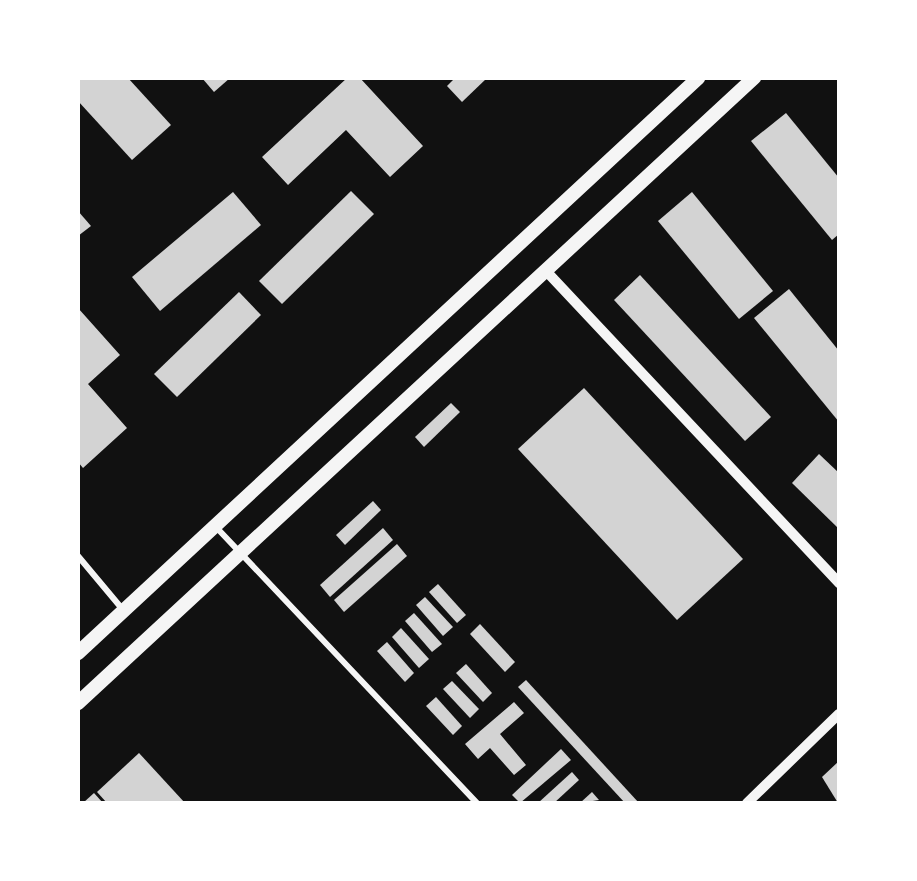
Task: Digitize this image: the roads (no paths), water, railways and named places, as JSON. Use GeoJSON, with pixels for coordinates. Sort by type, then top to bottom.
{"type":"FeatureCollection","features":[{"type":"Feature","properties":{"kind":"main road"},"geometry":{"type":"LineString","coordinates":[[78,653],[698,78]]}},
{"type":"Feature","properties":{"kind":"main road"},"geometry":{"type":"LineString","coordinates":[[78,703],[243,556],[754,78]]}},
{"type":"Feature","properties":{"kind":"street"},"geometry":{"type":"LineString","coordinates":[[547,272],[839,583]]}},
{"type":"Feature","properties":{"kind":"street"},"geometry":{"type":"LineString","coordinates":[[215,526],[477,803]]}},
{"type":"Feature","properties":{"kind":"street"},"geometry":{"type":"LineString","coordinates":[[78,556],[124,611]]}},
{"type":"Feature","properties":{"kind":"street"},"geometry":{"type":"LineString","coordinates":[[747,803],[839,714]]}}]}
